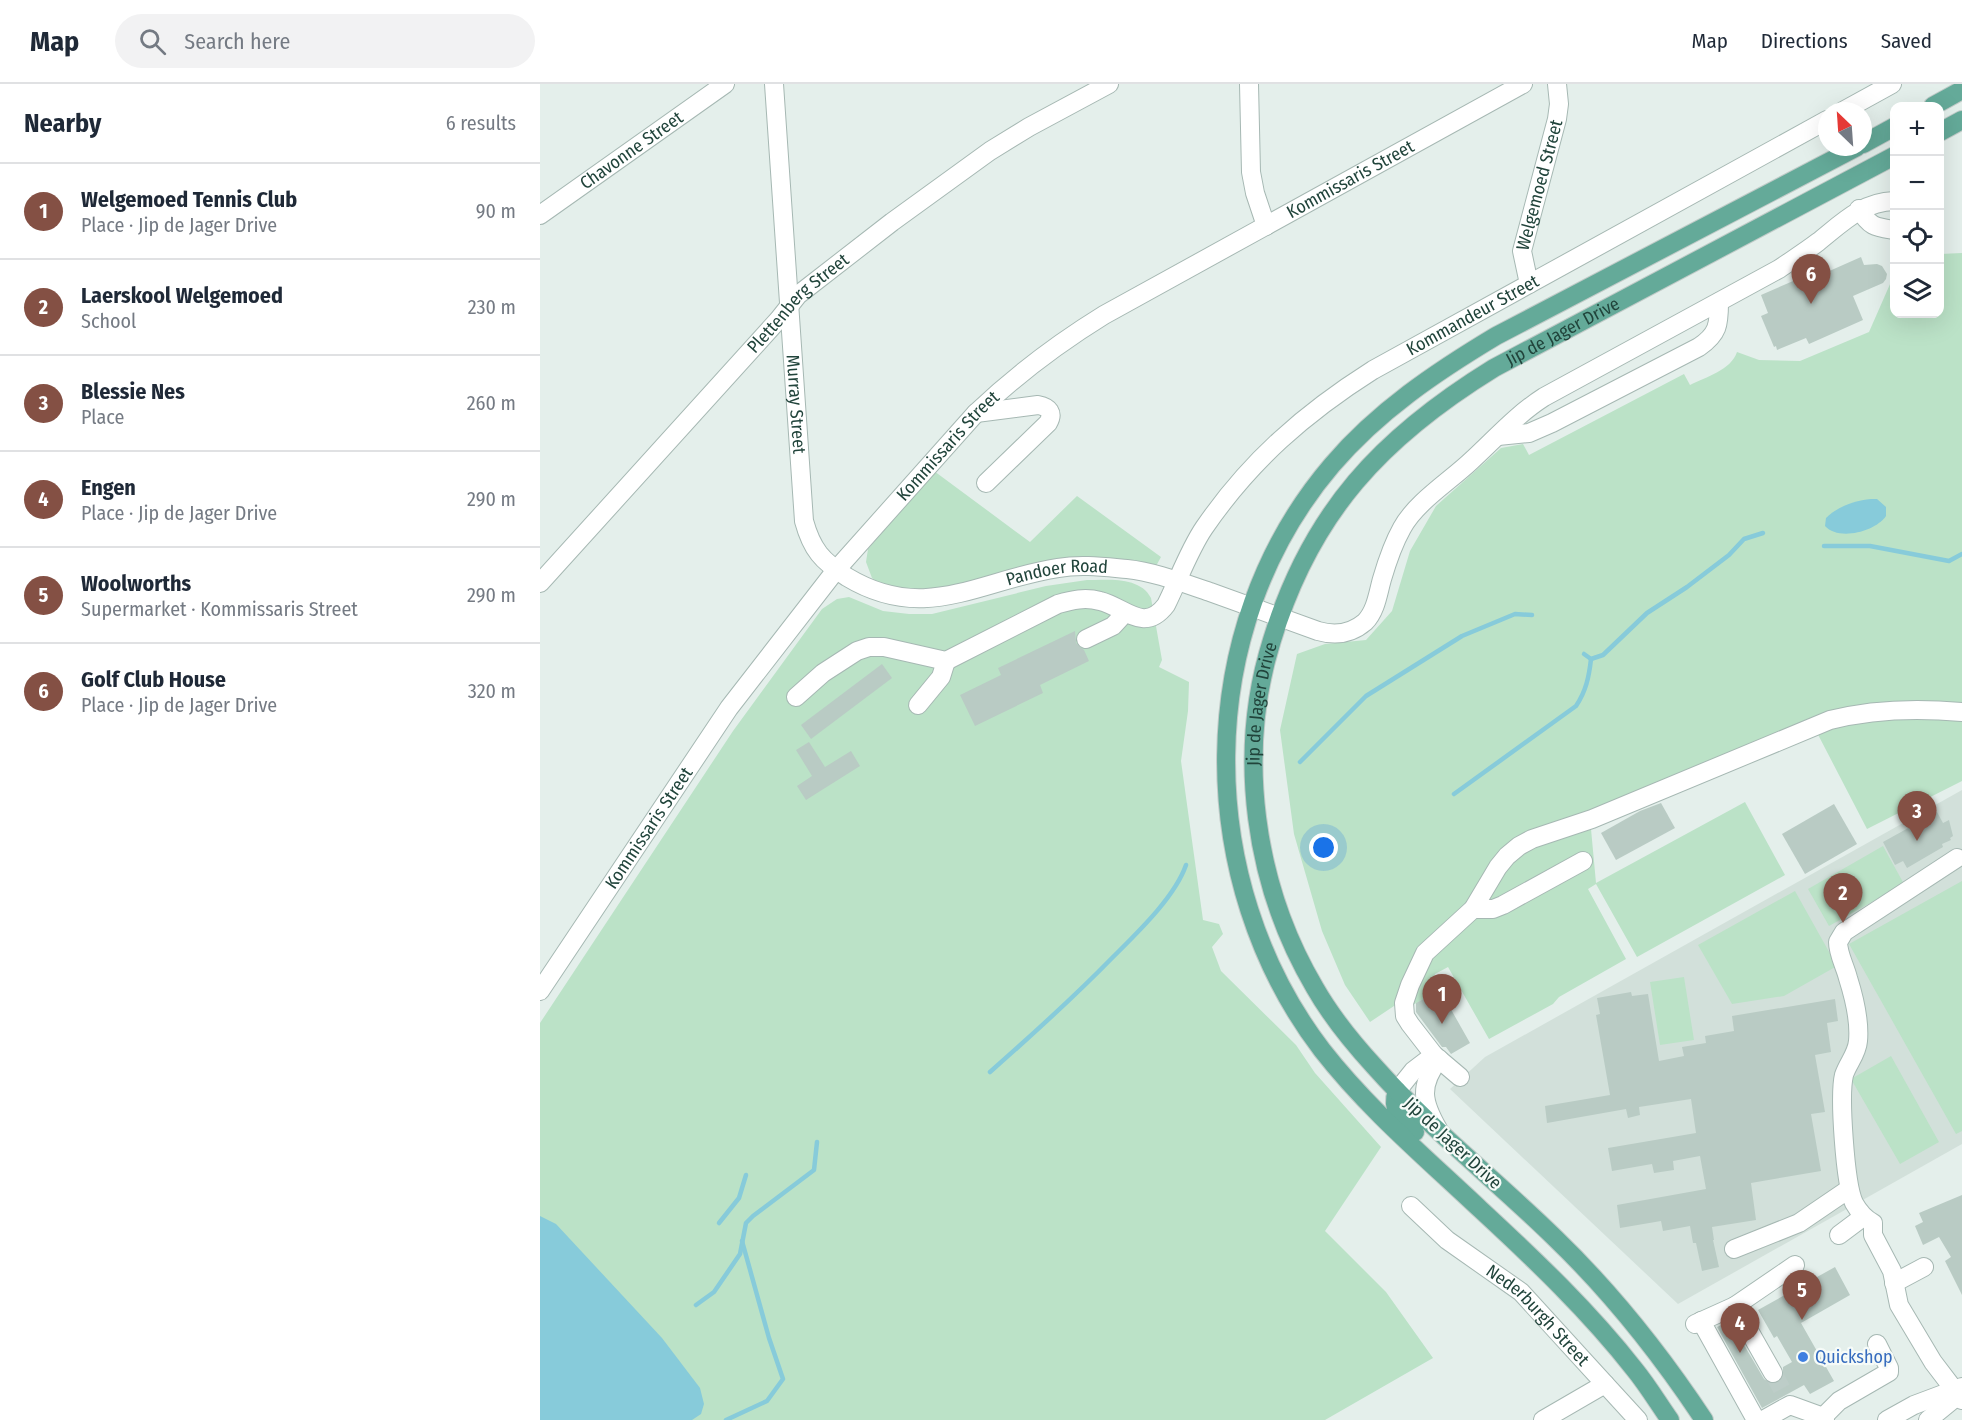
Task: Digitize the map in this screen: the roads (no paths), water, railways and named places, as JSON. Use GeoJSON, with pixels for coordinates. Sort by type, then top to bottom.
{"type":"FeatureCollection","features":[{"type":"Feature","properties":{"kind":"main road"},"geometry":{"type":"LineString","coordinates":[[1940,102],[1962,90]]}},
{"type":"Feature","properties":{"kind":"main road"},"geometry":{"type":"LineString","coordinates":[[1944,130],[1962,120]]}},
{"type":"Feature","properties":{"kind":"main road"},"geometry":{"type":"LineString","coordinates":[[1872,139],[1890,129]]}},
{"type":"Feature","properties":{"kind":"main road","name":"Jip de Jager Drive"},"geometry":{"type":"LineString","coordinates":[[1515,1242],[1396,1131],[1351,1085],[1323,1051],[1284,991],[1255,928],[1238,869],[1227,806],[1225,757],[1234,669],[1252,607],[1270,562],[1298,513],[1331,466],[1353,442],[1415,388],[1497,336],[1840,156]]}},
{"type":"Feature","properties":{"kind":"main road","name":"Jip de Jager Drive"},"geometry":{"type":"LineString","coordinates":[[1704,1420],[1673,1373],[1604,1290],[1556,1239],[1375,1068],[1332,1014],[1310,978],[1286,928],[1273,894],[1265,861],[1255,792],[1255,730],[1262,677],[1279,617],[1309,549],[1334,509],[1377,457],[1437,405],[1494,368],[1890,158]]}},
{"type":"Feature","properties":{"kind":"main road"},"geometry":{"type":"LineString","coordinates":[[1397,1091],[1395,1109],[1401,1120],[1486,1200],[1515,1242],[1582,1308],[1635,1370],[1670,1420]]}},
{"type":"Feature","properties":{"kind":"street","name":"Chavonne Street"},"geometry":{"type":"LineString","coordinates":[[540,215],[725,84]]}},
{"type":"Feature","properties":{"kind":"street","name":"Murray Street"},"geometry":{"type":"LineString","coordinates":[[774,84],[804,521],[816,550],[827,564],[836,570]]}},
{"type":"Feature","properties":{"kind":"street","name":"Plettenberg Street"},"geometry":{"type":"LineString","coordinates":[[540,584],[798,295],[882,229],[990,151],[1109,84]]}},
{"type":"Feature","properties":{"kind":"street"},"geometry":{"type":"LineString","coordinates":[[1249,84],[1251,172],[1266,226]]}},
{"type":"Feature","properties":{"kind":"street","name":"Kommissaris Street"},"geometry":{"type":"LineString","coordinates":[[540,991],[729,708],[836,570],[976,413],[1022,371],[1075,333],[1523,84]]}},
{"type":"Feature","properties":{"kind":"street","name":"Welgemoed Street"},"geometry":{"type":"LineString","coordinates":[[1529,284],[1522,251],[1557,120],[1559,104],[1557,84]]}},
{"type":"Feature","properties":{"kind":"street"},"geometry":{"type":"LineString","coordinates":[[1859,102],[1892,84]]}},
{"type":"Feature","properties":{"kind":"street","name":"Kommandeur Street"},"geometry":{"type":"LineString","coordinates":[[946,661],[1058,604],[1073,600],[1101,601],[1125,613],[1149,619],[1160,613],[1203,529],[1254,465],[1292,428],[1333,395],[1373,370],[1818,125]]}},
{"type":"Feature","properties":{"kind":"street"},"geometry":{"type":"LineString","coordinates":[[1890,201],[1869,204],[1859,209],[1867,222],[1890,229]]}},
{"type":"Feature","properties":{"kind":"street","name":"Pandoer Road"},"geometry":{"type":"LineString","coordinates":[[836,570],[877,592],[908,599],[946,596],[1059,568],[1094,566],[1130,569],[1178,581],[1331,634],[1343,633],[1366,621],[1375,606],[1392,550],[1402,526],[1415,510],[1524,410],[1779,269],[1859,209]]}},
{"type":"Feature","properties":{"kind":"street"},"geometry":{"type":"LineString","coordinates":[[1498,436],[1529,433],[1552,423],[1699,347],[1713,337],[1717,328],[1719,302]]}},
{"type":"Feature","properties":{"kind":"street"},"geometry":{"type":"LineString","coordinates":[[976,413],[1038,405],[1046,406],[1051,417],[1048,423],[986,483]]}},
{"type":"Feature","properties":{"kind":"street"},"geometry":{"type":"LineString","coordinates":[[1086,639],[1113,626],[1125,613]]}},
{"type":"Feature","properties":{"kind":"street"},"geometry":{"type":"LineString","coordinates":[[796,697],[842,660],[869,647],[884,647],[946,661],[940,677],[918,705]]}},
{"type":"Feature","properties":{"kind":"street"},"geometry":{"type":"LineString","coordinates":[[1460,1077],[1437,1057],[1405,1016],[1404,1003],[1425,953],[1473,909],[1498,867],[1519,846],[1532,839],[1592,819],[1830,720],[1859,713],[1930,710],[1962,712]]}},
{"type":"Feature","properties":{"kind":"street"},"geometry":{"type":"LineString","coordinates":[[1957,858],[1844,932],[1840,937],[1838,947],[1856,1007],[1858,1042],[1842,1088],[1849,1189],[1854,1203],[1868,1220],[1873,1235],[1888,1262],[1899,1305],[1933,1362],[1960,1393]]}},
{"type":"Feature","properties":{"kind":"street"},"geometry":{"type":"LineString","coordinates":[[1473,909],[1493,909],[1503,905],[1583,861]]}},
{"type":"Feature","properties":{"kind":"street"},"geometry":{"type":"LineString","coordinates":[[1375,1068],[1404,1073],[1413,1071],[1437,1057]]}},
{"type":"Feature","properties":{"kind":"street"},"geometry":{"type":"LineString","coordinates":[[1437,1057],[1425,1081],[1424,1090],[1426,1105],[1438,1129]]}},
{"type":"Feature","properties":{"kind":"street"},"geometry":{"type":"LineString","coordinates":[[1397,1091],[1413,1071]]}},
{"type":"Feature","properties":{"kind":"street"},"geometry":{"type":"LineString","coordinates":[[1734,1249],[1799,1223],[1849,1189]]}},
{"type":"Feature","properties":{"kind":"street","name":"Nederburgh Street"},"geometry":{"type":"LineString","coordinates":[[1411,1206],[1447,1239],[1521,1292],[1605,1384],[1543,1420]]}},
{"type":"Feature","properties":{"kind":"street"},"geometry":{"type":"LineString","coordinates":[[1839,1235],[1868,1220]]}},
{"type":"Feature","properties":{"kind":"street"},"geometry":{"type":"LineString","coordinates":[[1756,1420],[1698,1323],[1735,1306],[1796,1265]]}},
{"type":"Feature","properties":{"kind":"street"},"geometry":{"type":"LineString","coordinates":[[1894,1283],[1924,1267]]}},
{"type":"Feature","properties":{"kind":"street"},"geometry":{"type":"LineString","coordinates":[[1735,1306],[1773,1373]]}},
{"type":"Feature","properties":{"kind":"street"},"geometry":{"type":"LineString","coordinates":[[1763,1420],[1788,1400],[1824,1419],[1839,1401],[1889,1372],[1877,1344]]}},
{"type":"Feature","properties":{"kind":"street"},"geometry":{"type":"LineString","coordinates":[[1605,1384],[1638,1420]]}},
{"type":"Feature","properties":{"kind":"street"},"geometry":{"type":"LineString","coordinates":[[1887,1420],[1914,1406],[1960,1393]]}},
{"type":"Feature","properties":{"kind":"street"},"geometry":{"type":"LineString","coordinates":[[1928,1420],[1960,1393]]}},
{"type":"Feature","properties":{"kind":"water"},"geometry":{"type":"Polygon","coordinates":[[[1877,499],[1886,507],[1886,516],[1874,526],[1847,534],[1831,531],[1825,526],[1826,518],[1841,507],[1877,499]]]}},
{"type":"Feature","properties":{"kind":"water"},"geometry":{"type":"Polygon","coordinates":[[[540,1216],[556,1224],[662,1338],[700,1388],[704,1404],[701,1414],[692,1420],[540,1420],[540,1216]]]}},
{"type":"Feature","properties":{"kind":"waterway"},"geometry":{"type":"LineString","coordinates":[[1584,654],[1591,659],[1603,655],[1647,613],[1687,587],[1729,555],[1744,539],[1763,533]]}},
{"type":"Feature","properties":{"kind":"waterway"},"geometry":{"type":"LineString","coordinates":[[1824,546],[1870,546],[1949,561],[1962,554]]}},
{"type":"Feature","properties":{"kind":"waterway"},"geometry":{"type":"LineString","coordinates":[[1300,762],[1366,696],[1462,636],[1515,614],[1532,615]]}},
{"type":"Feature","properties":{"kind":"waterway"},"geometry":{"type":"LineString","coordinates":[[1454,794],[1576,706],[1586,684],[1591,659]]}},
{"type":"Feature","properties":{"kind":"waterway"},"geometry":{"type":"LineString","coordinates":[[990,1072],[1067,1002],[1144,926],[1173,890],[1186,865]]}},
{"type":"Feature","properties":{"kind":"waterway"},"geometry":{"type":"LineString","coordinates":[[696,1305],[714,1292],[740,1254],[746,1223],[814,1170],[817,1142]]}},
{"type":"Feature","properties":{"kind":"waterway"},"geometry":{"type":"LineString","coordinates":[[719,1223],[739,1198],[746,1175]]}},
{"type":"Feature","properties":{"kind":"waterway"},"geometry":{"type":"LineString","coordinates":[[726,1420],[767,1401],[783,1379],[742,1241]]}},
{"type":"Feature","properties":{"kind":"tunnel"},"geometry":{"type":"LineString","coordinates":[[1773,1373],[1785,1395]]}},
{"type":"Feature","properties":{"kind":"place","name":"Golf Club House"},"geometry":{"type":"Point","coordinates":[1811,304]}},
{"type":"Feature","properties":{"kind":"place","name":"Blessie Nes"},"geometry":{"type":"Point","coordinates":[1917,841]}},
{"type":"Feature","properties":{"kind":"place","name":"Laerskool Welgemoed"},"geometry":{"type":"Point","coordinates":[1843,923]}},
{"type":"Feature","properties":{"kind":"place","name":"Welgemoed Tennis Club"},"geometry":{"type":"Point","coordinates":[1442,1024]}},
{"type":"Feature","properties":{"kind":"place","name":"Woolworths"},"geometry":{"type":"Point","coordinates":[1802,1320]}},
{"type":"Feature","properties":{"kind":"place","name":"Engen"},"geometry":{"type":"Point","coordinates":[1740,1353]}},
{"type":"Feature","properties":{"kind":"place","name":"Quickshop"},"geometry":{"type":"Point","coordinates":[1803,1357]}}]}
